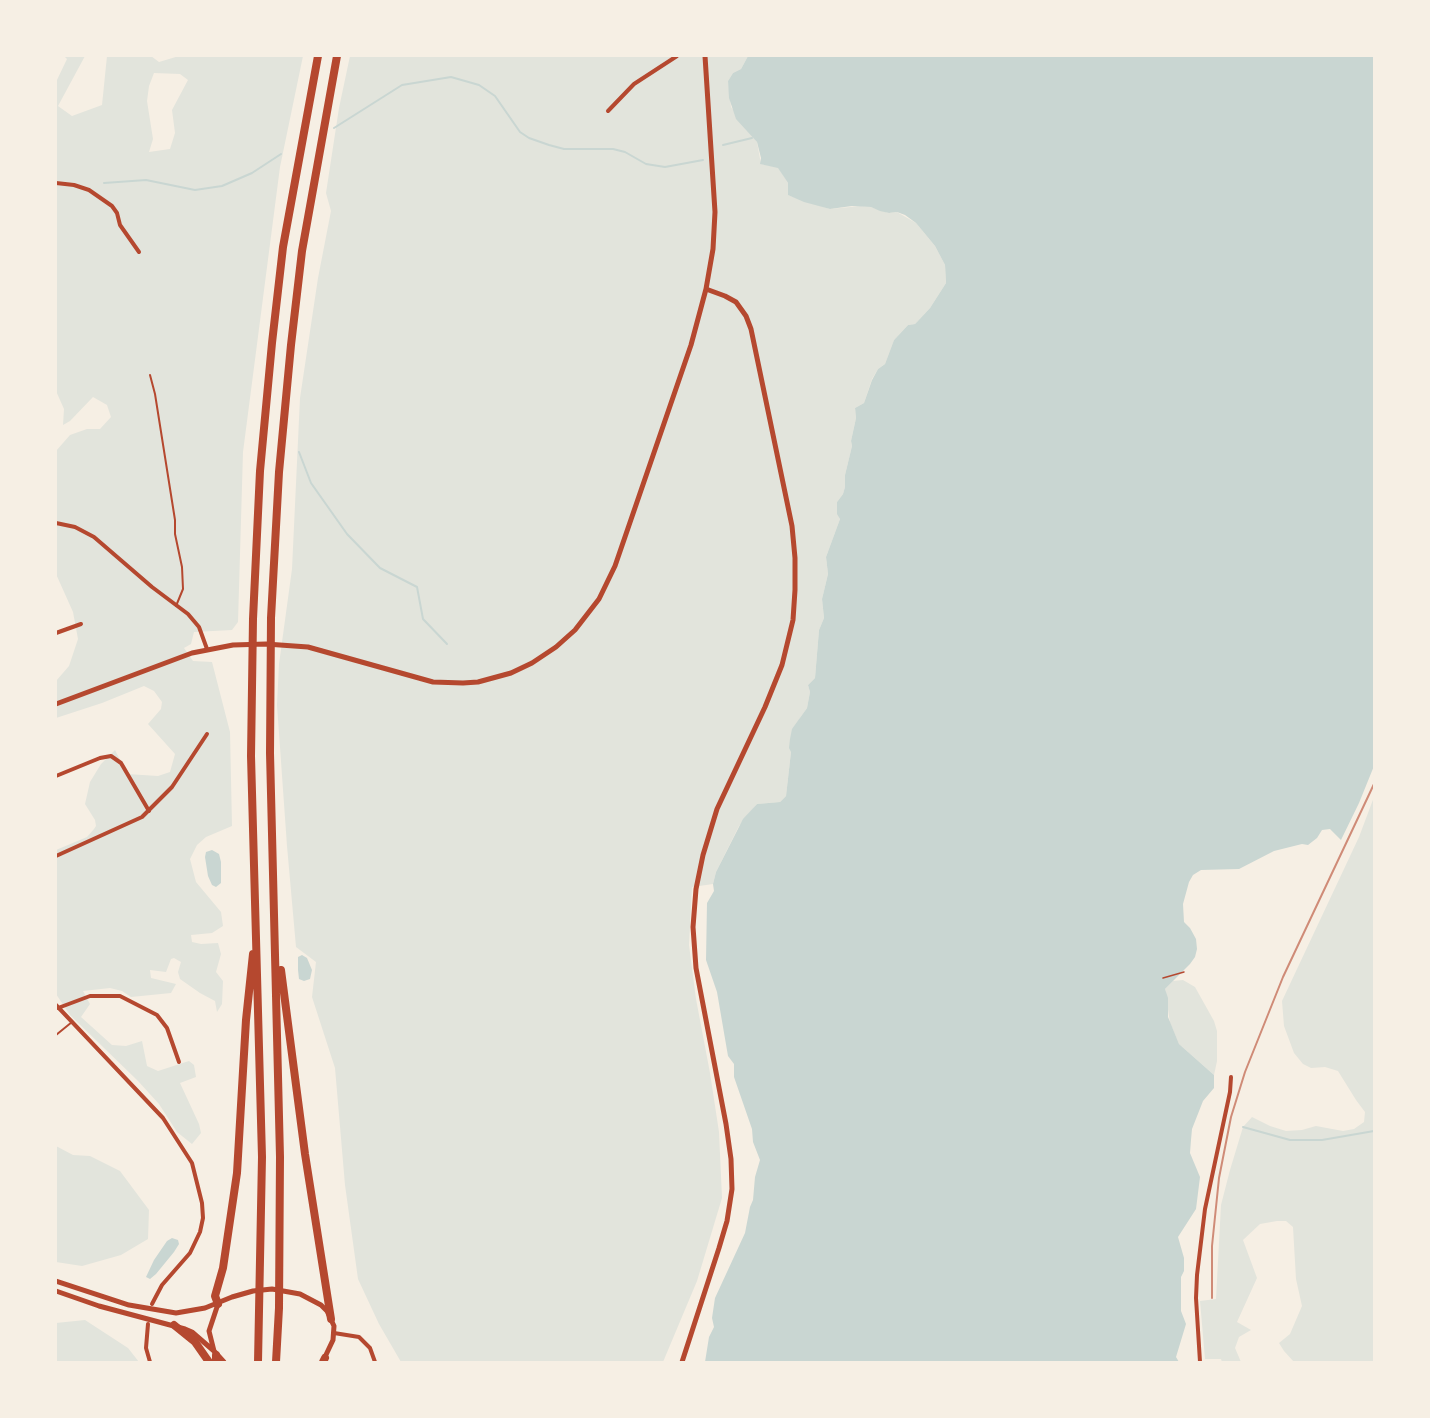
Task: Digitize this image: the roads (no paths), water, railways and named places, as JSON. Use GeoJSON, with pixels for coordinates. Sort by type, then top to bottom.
{"type":"FeatureCollection","features":[{"type":"Feature","properties":{"kind":"highway"},"geometry":{"type":"LineString","coordinates":[[258,1362],[262,1157],[251,767],[251,660],[260,471],[283,247],[318,56]]}},
{"type":"Feature","properties":{"kind":"highway"},"geometry":{"type":"LineString","coordinates":[[276,1362],[279,1308],[280,1157],[270,786],[271,618],[279,472],[302,251],[337,56]]}},
{"type":"Feature","properties":{"kind":"highway"},"geometry":{"type":"LineString","coordinates":[[218,1304],[216,1296],[223,1268],[237,1173],[246,1020],[256,925]]}},
{"type":"Feature","properties":{"kind":"highway"},"geometry":{"type":"LineString","coordinates":[[275,926],[305,1154],[331,1319]]}},
{"type":"Feature","properties":{"kind":"highway"},"geometry":{"type":"LineString","coordinates":[[174,1325],[195,1342],[209,1362]]}},
{"type":"Feature","properties":{"kind":"street"},"geometry":{"type":"LineString","coordinates":[[608,111],[634,84],[677,56]]}},
{"type":"Feature","properties":{"kind":"street"},"geometry":{"type":"LineString","coordinates":[[56,704],[207,649],[233,645],[266,644],[308,647],[411,677],[452,684],[492,678],[520,669],[544,656],[585,619],[599,599],[611,575],[688,356],[706,289],[713,249],[715,212],[705,56]]}},
{"type":"Feature","properties":{"kind":"street"},"geometry":{"type":"LineString","coordinates":[[56,183],[89,190],[112,206],[117,213],[120,225],[139,252]]}},
{"type":"Feature","properties":{"kind":"street"},"geometry":{"type":"LineString","coordinates":[[682,1362],[727,1221],[732,1189],[726,1124],[696,968],[693,927],[696,889],[703,855],[717,809],[782,665],[793,620],[795,590],[792,526],[751,329],[746,316],[736,302],[706,289]]}},
{"type":"Feature","properties":{"kind":"street"},"geometry":{"type":"LineString","coordinates":[[56,523],[75,527],[94,537],[196,621],[207,649]]}},
{"type":"Feature","properties":{"kind":"street"},"geometry":{"type":"LineString","coordinates":[[56,633],[81,624]]}},
{"type":"Feature","properties":{"kind":"street"},"geometry":{"type":"LineString","coordinates":[[56,856],[136,821],[149,811],[172,787],[207,734]]}},
{"type":"Feature","properties":{"kind":"street"},"geometry":{"type":"LineString","coordinates":[[56,776],[100,758],[111,756],[121,763],[149,811]]}},
{"type":"Feature","properties":{"kind":"street"},"geometry":{"type":"LineString","coordinates":[[152,1304],[162,1285],[190,1253],[200,1232],[203,1218],[202,1203],[192,1163],[163,1118],[57,1007],[90,996],[120,996],[157,1015],[167,1028],[179,1062]]}},
{"type":"Feature","properties":{"kind":"street"},"geometry":{"type":"LineString","coordinates":[[1200,1362],[1197,1275],[1205,1209],[1230,1092],[1230,1077]]}},
{"type":"Feature","properties":{"kind":"street"},"geometry":{"type":"LineString","coordinates":[[56,1281],[101,1297],[165,1312],[193,1311],[253,1291],[272,1289],[292,1292],[310,1298],[327,1311],[331,1319],[334,1333],[331,1347],[323,1361]]}},
{"type":"Feature","properties":{"kind":"street"},"geometry":{"type":"LineString","coordinates":[[56,1291],[99,1306],[174,1325],[192,1332],[224,1362]]}},
{"type":"Feature","properties":{"kind":"street"},"geometry":{"type":"LineString","coordinates":[[215,1356],[209,1331],[210,1322],[218,1304]]}},
{"type":"Feature","properties":{"kind":"street"},"geometry":{"type":"LineString","coordinates":[[148,1324],[146,1348],[150,1362]]}},
{"type":"Feature","properties":{"kind":"street"},"geometry":{"type":"LineString","coordinates":[[334,1333],[359,1337],[370,1348],[375,1362]]}},
{"type":"Feature","properties":{"kind":"lane"},"geometry":{"type":"LineString","coordinates":[[150,375],[155,394],[175,520],[175,534],[182,567],[183,589],[176,606]]}},
{"type":"Feature","properties":{"kind":"lane"},"geometry":{"type":"LineString","coordinates":[[56,1035],[72,1023]]}},
{"type":"Feature","properties":{"kind":"waterway"},"geometry":{"type":"LineString","coordinates":[[334,128],[402,85],[451,77],[479,85],[495,96],[520,132],[549,145],[564,149],[613,149],[625,152],[646,164],[665,167],[703,160]]}},
{"type":"Feature","properties":{"kind":"waterway"},"geometry":{"type":"LineString","coordinates":[[723,145],[752,138]]}},
{"type":"Feature","properties":{"kind":"waterway"},"geometry":{"type":"LineString","coordinates":[[104,183],[146,180],[195,190],[222,186],[252,173],[281,154]]}},
{"type":"Feature","properties":{"kind":"waterway"},"geometry":{"type":"LineString","coordinates":[[299,452],[311,483],[347,534],[380,568],[417,587],[423,619],[447,644]]}},
{"type":"Feature","properties":{"kind":"waterway"},"geometry":{"type":"LineString","coordinates":[[1243,1127],[1290,1140],[1322,1140],[1374,1131]]}},
{"type":"Feature","properties":{"kind":"railway"},"geometry":{"type":"LineString","coordinates":[[1212,1298],[1212,1246],[1219,1178],[1231,1117],[1245,1072],[1283,977],[1374,784]]}}]}
